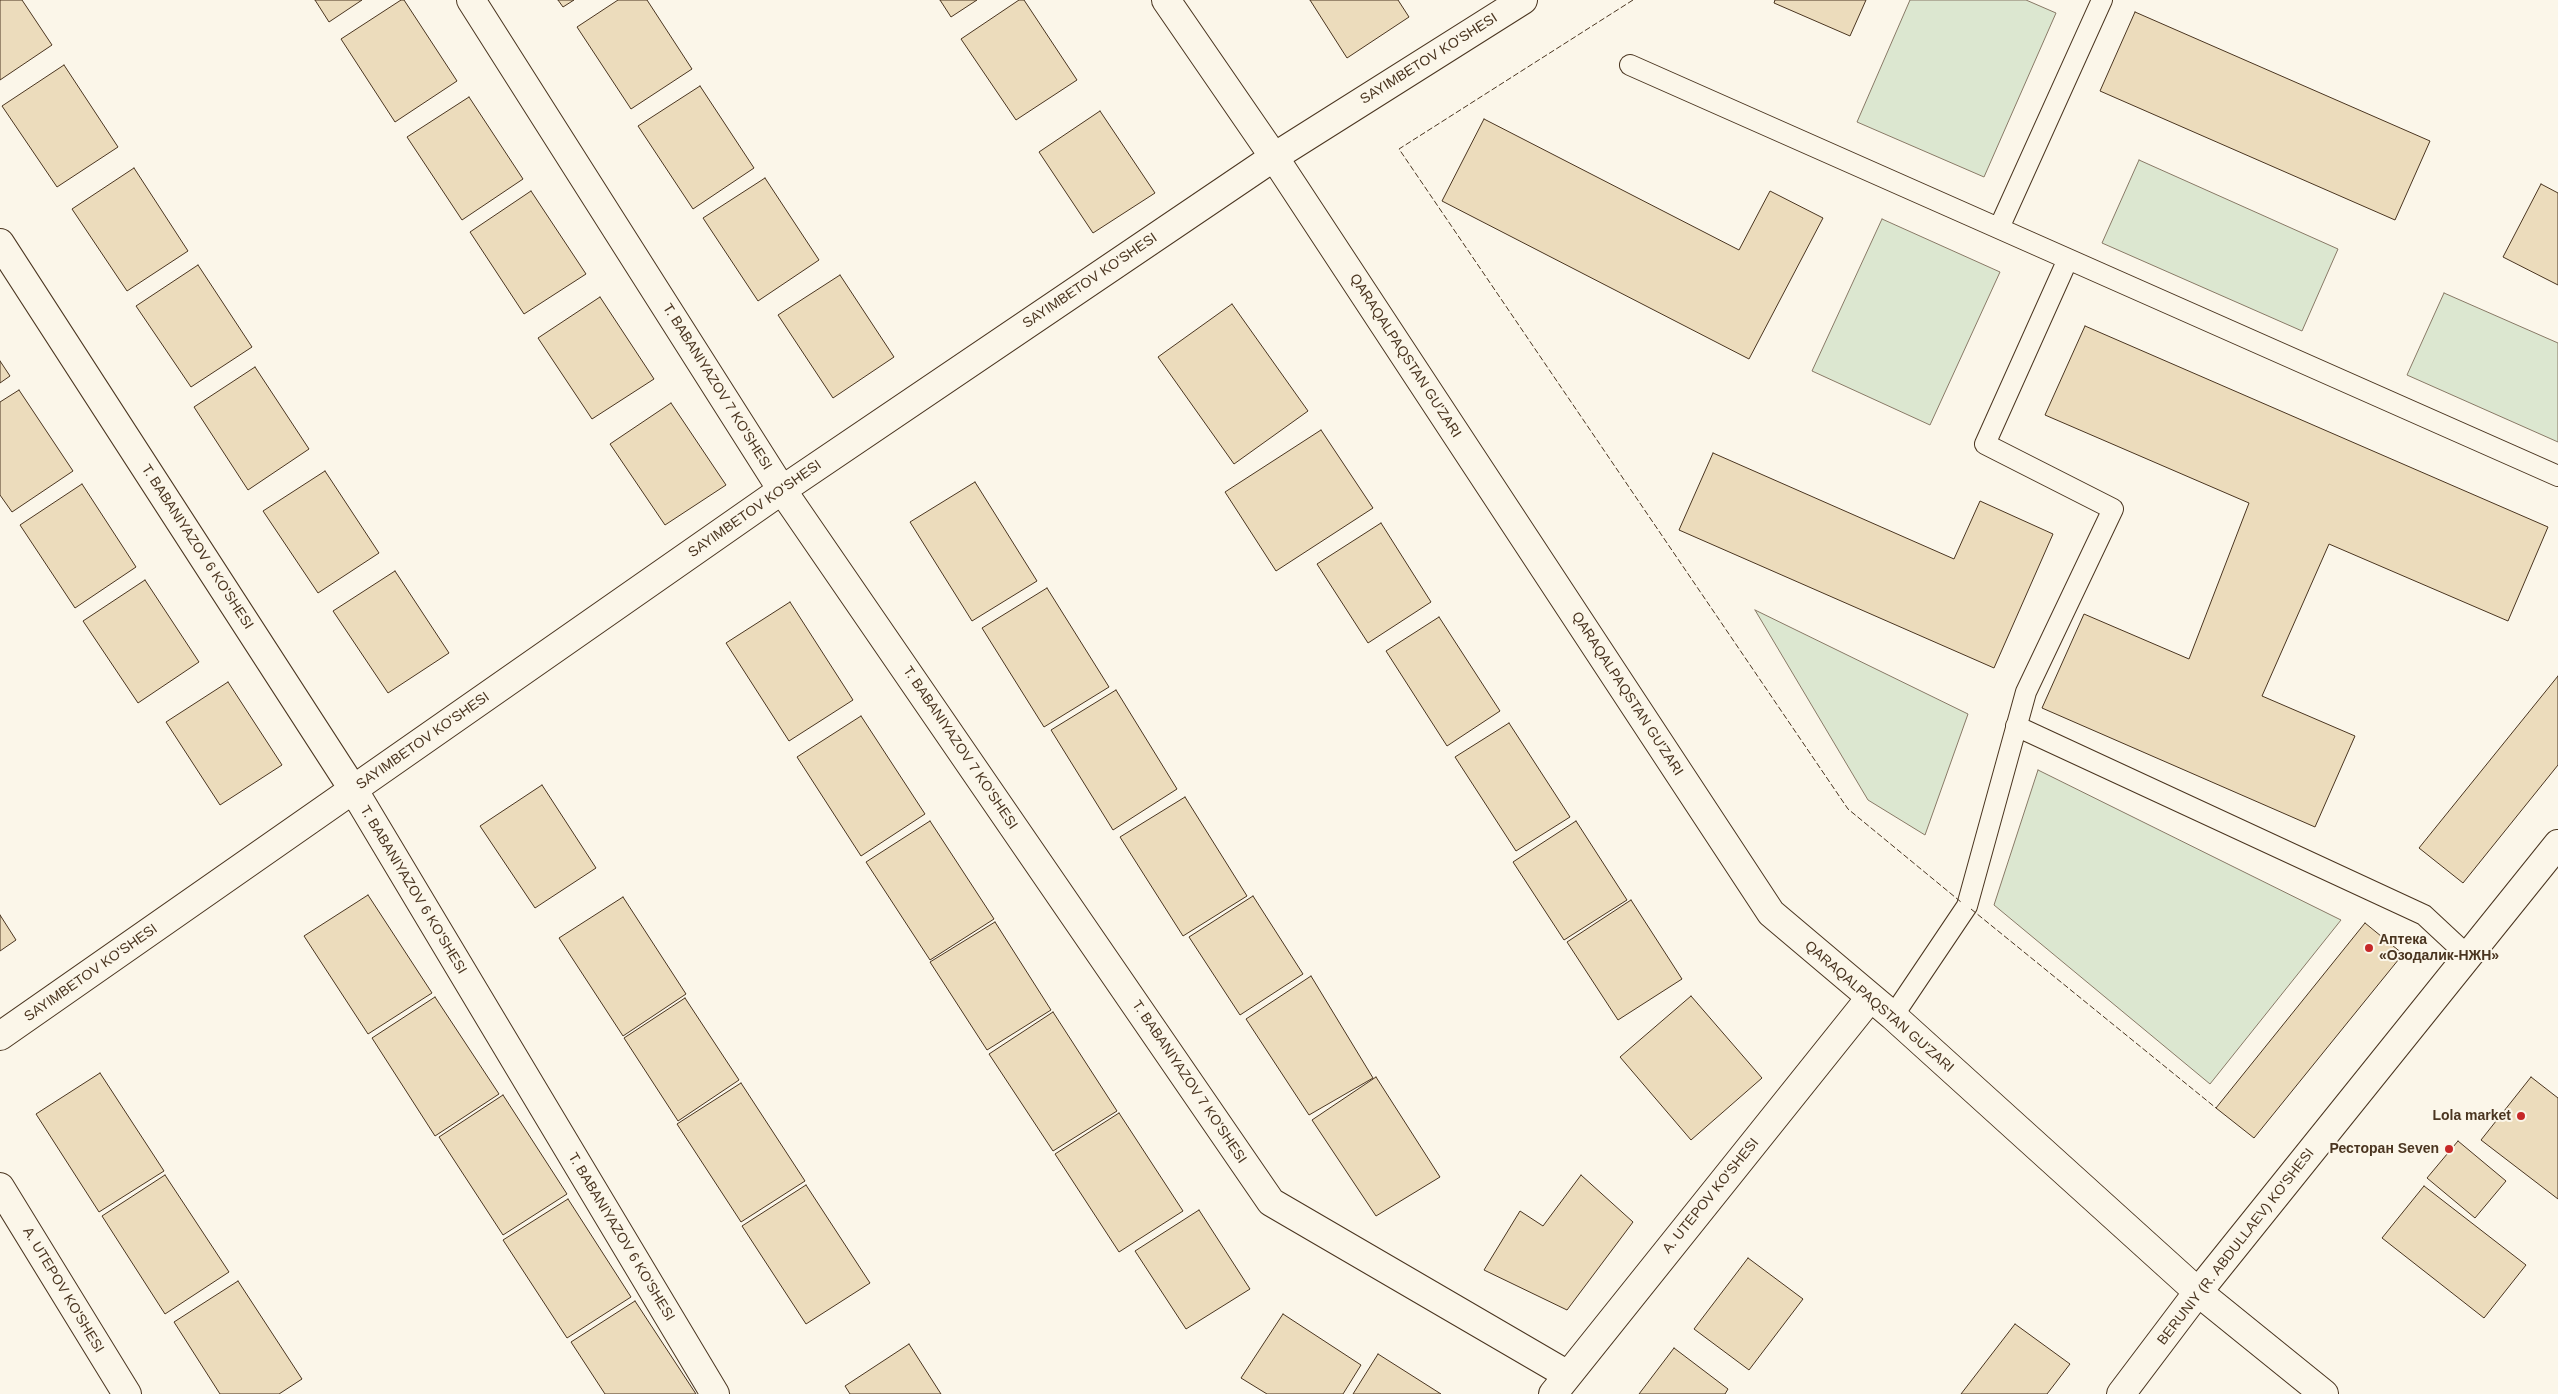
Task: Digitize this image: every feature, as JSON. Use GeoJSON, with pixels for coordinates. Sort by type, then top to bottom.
{"type":"FeatureCollection","features":[{"type":"Feature","properties":{"kind":"street","name":"T. BABANIYAZOV 7 KO'SHESI"},"geometry":{"type":"LineString","coordinates":[[471,0],[782,490],[1271,1202],[1561,1384]]}},
{"type":"Feature","properties":{"kind":"street","name":"QARAQALPAQSTAN GU'ZARI"},"geometry":{"type":"LineString","coordinates":[[1166,0],[1274,157],[1771,913],[1893,1016],[2198,1292],[2324,1394]]}},
{"type":"Feature","properties":{"kind":"street","name":"SAYIMBETOV KO'SHESI"},"geometry":{"type":"LineString","coordinates":[[0,1036],[782,490],[1274,157],[1523,0]]}},
{"type":"Feature","properties":{"kind":"street","name":"T. BABANIYAZOV 6 KO'SHESI"},"geometry":{"type":"LineString","coordinates":[[0,243],[353,790],[715,1394]]}},
{"type":"Feature","properties":{"kind":"street","name":"BERUNIY (R. ABDULLAEV) KO'SHESI"},"geometry":{"type":"LineString","coordinates":[[2121,1394],[2198,1292],[2558,844]]}},
{"type":"Feature","properties":{"kind":"street","name":"A. UTEPOV KO'SHESI"},"geometry":{"type":"LineString","coordinates":[[1561,1384],[1870,998]]}},
{"type":"Feature","properties":{"kind":"street","name":"A. UTEPOV KO'SHESI"},"geometry":{"type":"LineString","coordinates":[[0,1187],[126,1394]]}},
{"type":"Feature","properties":{"kind":"lane"},"geometry":{"type":"LineString","coordinates":[[1999,228],[2102,0]]}},
{"type":"Feature","properties":{"kind":"lane"},"geometry":{"type":"LineString","coordinates":[[1630,65],[2558,476]]}},
{"type":"Feature","properties":{"kind":"lane"},"geometry":{"type":"LineString","coordinates":[[1893,1016],[1967,906],[2026,692],[2113,509],[1985,444],[2068,259]]}},
{"type":"Feature","properties":{"kind":"lane"},"geometry":{"type":"LineString","coordinates":[[2016,726],[2418,912],[2468,956]]}},
{"type":"Feature","properties":{"kind":"green space"},"geometry":{"type":"Polygon","coordinates":[[[1910,0],[2026,0],[2056,13],[1984,177],[1857,122],[1910,0]]]}},
{"type":"Feature","properties":{"kind":"green space"},"geometry":{"type":"Polygon","coordinates":[[[2139,160],[2338,249],[2302,331],[2102,243],[2139,160]]]}},
{"type":"Feature","properties":{"kind":"green space"},"geometry":{"type":"Polygon","coordinates":[[[1882,219],[2000,272],[1930,425],[1812,371],[1882,219]]]}},
{"type":"Feature","properties":{"kind":"green space"},"geometry":{"type":"Polygon","coordinates":[[[2444,293],[2558,343],[2558,442],[2407,375],[2444,293]]]}},
{"type":"Feature","properties":{"kind":"green space"},"geometry":{"type":"Polygon","coordinates":[[[1755,610],[1968,714],[1925,835],[1868,800],[1755,610]]]}},
{"type":"Feature","properties":{"kind":"green space"},"geometry":{"type":"Polygon","coordinates":[[[2038,770],[2341,920],[2210,1084],[1994,905],[2038,770]]]}},
{"type":"Feature","properties":{"kind":"building"},"geometry":{"type":"Polygon","coordinates":[[[0,0],[22,0],[52,45],[0,80],[0,0]]]}},
{"type":"Feature","properties":{"kind":"building"},"geometry":{"type":"Polygon","coordinates":[[[315,0],[362,0],[329,22],[315,0]]]}},
{"type":"Feature","properties":{"kind":"building"},"geometry":{"type":"Polygon","coordinates":[[[401,0],[404,0],[457,81],[395,122],[341,39],[401,0]]]}},
{"type":"Feature","properties":{"kind":"building"},"geometry":{"type":"Polygon","coordinates":[[[558,0],[574,0],[563,7],[558,0]]]}},
{"type":"Feature","properties":{"kind":"building"},"geometry":{"type":"Polygon","coordinates":[[[618,0],[647,0],[692,69],[631,109],[577,27],[618,0]]]}},
{"type":"Feature","properties":{"kind":"building"},"geometry":{"type":"Polygon","coordinates":[[[940,0],[977,0],[951,17],[940,0]]]}},
{"type":"Feature","properties":{"kind":"building"},"geometry":{"type":"Polygon","coordinates":[[[1019,0],[1024,0],[1077,80],[1016,120],[961,39],[1019,0]]]}},
{"type":"Feature","properties":{"kind":"building"},"geometry":{"type":"Polygon","coordinates":[[[1310,0],[1398,0],[1409,17],[1347,58],[1310,0]]]}},
{"type":"Feature","properties":{"kind":"building"},"geometry":{"type":"Polygon","coordinates":[[[1775,0],[1866,0],[1850,36],[1774,3],[1775,0]]]}},
{"type":"Feature","properties":{"kind":"building"},"geometry":{"type":"Polygon","coordinates":[[[2135,12],[2430,141],[2395,220],[2100,91],[2135,12]]]}},
{"type":"Feature","properties":{"kind":"building"},"geometry":{"type":"Polygon","coordinates":[[[64,65],[118,147],[57,187],[2,106],[64,65]]]}},
{"type":"Feature","properties":{"kind":"building"},"geometry":{"type":"Polygon","coordinates":[[[700,86],[754,168],[693,209],[638,126],[700,86]]]}},
{"type":"Feature","properties":{"kind":"building"},"geometry":{"type":"Polygon","coordinates":[[[469,97],[523,179],[462,220],[407,137],[469,97]]]}},
{"type":"Feature","properties":{"kind":"building"},"geometry":{"type":"Polygon","coordinates":[[[1100,111],[1155,193],[1093,233],[1039,152],[1100,111]]]}},
{"type":"Feature","properties":{"kind":"building"},"geometry":{"type":"Polygon","coordinates":[[[1484,119],[1739,250],[1770,191],[1823,218],[1749,359],[1442,201],[1484,119]]]}},
{"type":"Feature","properties":{"kind":"building"},"geometry":{"type":"Polygon","coordinates":[[[134,168],[188,251],[127,291],[72,209],[134,168]]]}},
{"type":"Feature","properties":{"kind":"building"},"geometry":{"type":"Polygon","coordinates":[[[765,178],[819,260],[758,301],[703,218],[765,178]]]}},
{"type":"Feature","properties":{"kind":"building"},"geometry":{"type":"Polygon","coordinates":[[[2541,184],[2558,193],[2558,285],[2503,257],[2541,184]]]}},
{"type":"Feature","properties":{"kind":"building"},"geometry":{"type":"Polygon","coordinates":[[[531,191],[586,274],[524,314],[470,232],[531,191]]]}},
{"type":"Feature","properties":{"kind":"building"},"geometry":{"type":"Polygon","coordinates":[[[198,265],[252,347],[191,387],[136,306],[198,265]]]}},
{"type":"Feature","properties":{"kind":"building"},"geometry":{"type":"Polygon","coordinates":[[[840,275],[894,357],[833,398],[778,315],[840,275]]]}},
{"type":"Feature","properties":{"kind":"building"},"geometry":{"type":"Polygon","coordinates":[[[600,297],[654,379],[592,419],[538,338],[600,297]]]}},
{"type":"Feature","properties":{"kind":"building"},"geometry":{"type":"Polygon","coordinates":[[[1232,304],[1308,411],[1234,464],[1158,357],[1232,304]]]}},
{"type":"Feature","properties":{"kind":"building"},"geometry":{"type":"Polygon","coordinates":[[[2085,326],[2548,527],[2508,621],[2329,544],[2262,696],[2355,736],[2315,827],[2042,708],[2084,614],[2189,659],[2249,503],[2045,415],[2085,326]]]}},
{"type":"Feature","properties":{"kind":"building"},"geometry":{"type":"Polygon","coordinates":[[[0,361],[10,376],[0,383],[0,361]]]}},
{"type":"Feature","properties":{"kind":"building"},"geometry":{"type":"Polygon","coordinates":[[[255,367],[309,449],[248,490],[194,407],[255,367]]]}},
{"type":"Feature","properties":{"kind":"building"},"geometry":{"type":"Polygon","coordinates":[[[19,390],[73,471],[12,512],[0,495],[0,402],[19,390]]]}},
{"type":"Feature","properties":{"kind":"building"},"geometry":{"type":"Polygon","coordinates":[[[671,403],[726,485],[665,525],[610,444],[671,403]]]}},
{"type":"Feature","properties":{"kind":"building"},"geometry":{"type":"Polygon","coordinates":[[[1321,430],[1373,508],[1276,571],[1225,492],[1321,430]]]}},
{"type":"Feature","properties":{"kind":"building"},"geometry":{"type":"Polygon","coordinates":[[[1713,453],[1954,559],[1980,501],[2053,534],[1994,668],[1679,530],[1713,453]]]}},
{"type":"Feature","properties":{"kind":"building"},"geometry":{"type":"Polygon","coordinates":[[[325,471],[379,553],[318,593],[263,511],[325,471]]]}},
{"type":"Feature","properties":{"kind":"building"},"geometry":{"type":"Polygon","coordinates":[[[975,482],[1037,581],[972,621],[910,522],[975,482]]]}},
{"type":"Feature","properties":{"kind":"building"},"geometry":{"type":"Polygon","coordinates":[[[82,484],[136,567],[75,608],[20,525],[82,484]]]}},
{"type":"Feature","properties":{"kind":"building"},"geometry":{"type":"Polygon","coordinates":[[[1381,523],[1431,602],[1368,643],[1317,564],[1381,523]]]}},
{"type":"Feature","properties":{"kind":"building"},"geometry":{"type":"Polygon","coordinates":[[[395,571],[449,653],[388,693],[333,611],[395,571]]]}},
{"type":"Feature","properties":{"kind":"building"},"geometry":{"type":"Polygon","coordinates":[[[145,580],[199,662],[138,703],[83,621],[145,580]]]}},
{"type":"Feature","properties":{"kind":"building"},"geometry":{"type":"Polygon","coordinates":[[[1047,588],[1109,687],[1044,727],[982,628],[1047,588]]]}},
{"type":"Feature","properties":{"kind":"building"},"geometry":{"type":"Polygon","coordinates":[[[790,602],[853,700],[789,741],[726,643],[790,602]]]}},
{"type":"Feature","properties":{"kind":"building"},"geometry":{"type":"Polygon","coordinates":[[[1439,617],[1500,711],[1447,746],[1386,651],[1439,617]]]}},
{"type":"Feature","properties":{"kind":"building"},"geometry":{"type":"Polygon","coordinates":[[[2558,676],[2558,765],[2463,883],[2419,848],[2558,676]]]}},
{"type":"Feature","properties":{"kind":"building"},"geometry":{"type":"Polygon","coordinates":[[[228,682],[282,765],[220,805],[166,722],[228,682]]]}},
{"type":"Feature","properties":{"kind":"building"},"geometry":{"type":"Polygon","coordinates":[[[1116,690],[1177,789],[1113,830],[1051,730],[1116,690]]]}},
{"type":"Feature","properties":{"kind":"building"},"geometry":{"type":"Polygon","coordinates":[[[861,716],[925,814],[861,856],[797,757],[861,716]]]}},
{"type":"Feature","properties":{"kind":"building"},"geometry":{"type":"Polygon","coordinates":[[[1509,723],[1570,817],[1516,851],[1455,757],[1509,723]]]}},
{"type":"Feature","properties":{"kind":"building"},"geometry":{"type":"Polygon","coordinates":[[[542,785],[596,868],[535,908],[480,826],[542,785]]]}},
{"type":"Feature","properties":{"kind":"building"},"geometry":{"type":"Polygon","coordinates":[[[1185,797],[1247,896],[1183,936],[1120,837],[1185,797]]]}},
{"type":"Feature","properties":{"kind":"building"},"geometry":{"type":"Polygon","coordinates":[[[930,821],[994,919],[930,960],[866,862],[930,821]]]}},
{"type":"Feature","properties":{"kind":"building"},"geometry":{"type":"Polygon","coordinates":[[[1576,821],[1627,900],[1564,940],[1513,862],[1576,821]]]}},
{"type":"Feature","properties":{"kind":"building"},"geometry":{"type":"Polygon","coordinates":[[[368,895],[432,993],[368,1034],[304,936],[368,895]]]}},
{"type":"Feature","properties":{"kind":"building"},"geometry":{"type":"Polygon","coordinates":[[[1253,896],[1303,974],[1240,1015],[1189,937],[1253,896]]]}},
{"type":"Feature","properties":{"kind":"building"},"geometry":{"type":"Polygon","coordinates":[[[623,897],[686,994],[623,1036],[559,938],[623,897]]]}},
{"type":"Feature","properties":{"kind":"building"},"geometry":{"type":"Polygon","coordinates":[[[1631,900],[1682,979],[1618,1020],[1567,942],[1631,900]]]}},
{"type":"Feature","properties":{"kind":"building"},"geometry":{"type":"Polygon","coordinates":[[[0,915],[16,940],[0,951],[0,915]]]}},
{"type":"Feature","properties":{"kind":"building"},"geometry":{"type":"Polygon","coordinates":[[[995,922],[1051,1010],[987,1050],[930,962],[995,922]]]}},
{"type":"Feature","properties":{"kind":"building"},"geometry":{"type":"Polygon","coordinates":[[[2365,923],[2403,954],[2254,1138],[2216,1108],[2365,923]]]}},
{"type":"Feature","properties":{"kind":"building"},"geometry":{"type":"Polygon","coordinates":[[[1311,976],[1373,1078],[1309,1115],[1246,1019],[1311,976]]]}},
{"type":"Feature","properties":{"kind":"building"},"geometry":{"type":"Polygon","coordinates":[[[1691,996],[1762,1078],[1691,1140],[1620,1057],[1691,996]]]}},
{"type":"Feature","properties":{"kind":"building"},"geometry":{"type":"Polygon","coordinates":[[[435,997],[499,1094],[435,1136],[372,1038],[435,997]]]}},
{"type":"Feature","properties":{"kind":"building"},"geometry":{"type":"Polygon","coordinates":[[[685,998],[739,1080],[678,1121],[624,1038],[685,998]]]}},
{"type":"Feature","properties":{"kind":"building"},"geometry":{"type":"Polygon","coordinates":[[[1053,1012],[1117,1111],[1053,1151],[989,1054],[1053,1012]]]}},
{"type":"Feature","properties":{"kind":"building"},"geometry":{"type":"Polygon","coordinates":[[[100,1073],[164,1171],[99,1212],[36,1114],[100,1073]]]}},
{"type":"Feature","properties":{"kind":"building"},"geometry":{"type":"Polygon","coordinates":[[[1376,1077],[1440,1177],[1376,1216],[1312,1120],[1376,1077]]]}},
{"type":"Feature","properties":{"kind":"building"},"geometry":{"type":"Polygon","coordinates":[[[2531,1077],[2558,1098],[2558,1199],[2481,1140],[2531,1077]]]}},
{"type":"Feature","properties":{"kind":"building"},"geometry":{"type":"Polygon","coordinates":[[[741,1083],[805,1181],[741,1222],[677,1124],[741,1083]]]}},
{"type":"Feature","properties":{"kind":"building"},"geometry":{"type":"Polygon","coordinates":[[[503,1095],[567,1194],[503,1235],[439,1137],[503,1095]]]}},
{"type":"Feature","properties":{"kind":"building"},"geometry":{"type":"Polygon","coordinates":[[[1119,1113],[1183,1211],[1119,1252],[1055,1154],[1119,1113]]]}},
{"type":"Feature","properties":{"kind":"building"},"geometry":{"type":"Polygon","coordinates":[[[2458,1141],[2506,1181],[2475,1218],[2427,1178],[2458,1141]]]}},
{"type":"Feature","properties":{"kind":"building"},"geometry":{"type":"Polygon","coordinates":[[[165,1175],[229,1272],[165,1314],[102,1216],[165,1175]]]}},
{"type":"Feature","properties":{"kind":"building"},"geometry":{"type":"Polygon","coordinates":[[[1581,1175],[1633,1222],[1567,1310],[1484,1270],[1520,1211],[1543,1226],[1581,1175]]]}},
{"type":"Feature","properties":{"kind":"building"},"geometry":{"type":"Polygon","coordinates":[[[806,1185],[870,1283],[806,1324],[742,1226],[806,1185]]]}},
{"type":"Feature","properties":{"kind":"building"},"geometry":{"type":"Polygon","coordinates":[[[2424,1186],[2526,1265],[2484,1318],[2382,1238],[2424,1186]]]}},
{"type":"Feature","properties":{"kind":"building"},"geometry":{"type":"Polygon","coordinates":[[[568,1199],[631,1297],[567,1338],[503,1240],[568,1199]]]}},
{"type":"Feature","properties":{"kind":"building"},"geometry":{"type":"Polygon","coordinates":[[[1199,1210],[1250,1289],[1186,1329],[1135,1251],[1199,1210]]]}},
{"type":"Feature","properties":{"kind":"building"},"geometry":{"type":"Polygon","coordinates":[[[1748,1258],[1803,1299],[1749,1370],[1694,1329],[1748,1258]]]}},
{"type":"Feature","properties":{"kind":"building"},"geometry":{"type":"Polygon","coordinates":[[[238,1281],[302,1379],[279,1394],[220,1394],[174,1322],[238,1281]]]}},
{"type":"Feature","properties":{"kind":"building"},"geometry":{"type":"Polygon","coordinates":[[[635,1301],[696,1394],[605,1394],[571,1342],[635,1301]]]}},
{"type":"Feature","properties":{"kind":"building"},"geometry":{"type":"Polygon","coordinates":[[[1283,1314],[1361,1365],[1343,1394],[1267,1394],[1241,1378],[1283,1314]]]}},
{"type":"Feature","properties":{"kind":"building"},"geometry":{"type":"Polygon","coordinates":[[[2015,1324],[2070,1364],[2047,1394],[1961,1394],[2015,1324]]]}},
{"type":"Feature","properties":{"kind":"building"},"geometry":{"type":"Polygon","coordinates":[[[909,1344],[941,1394],[850,1394],[845,1386],[909,1344]]]}},
{"type":"Feature","properties":{"kind":"building"},"geometry":{"type":"Polygon","coordinates":[[[1674,1348],[1728,1389],[1725,1394],[1639,1394],[1674,1348]]]}},
{"type":"Feature","properties":{"kind":"building"},"geometry":{"type":"Polygon","coordinates":[[[1378,1354],[1441,1394],[1353,1394],[1378,1354]]]}},
{"type":"Feature","properties":{"kind":"fence"},"geometry":{"type":"LineString","coordinates":[[1633,0],[1399,149],[1848,809],[1961,902]]}},
{"type":"Feature","properties":{"kind":"fence"},"geometry":{"type":"LineString","coordinates":[[1971,909],[2216,1108]]}},
{"type":"Feature","properties":{"kind":"place","name":"Аптека «Озодалик-НЖН»"},"geometry":{"type":"Point","coordinates":[2369,948]}},
{"type":"Feature","properties":{"kind":"place","name":"Lola market"},"geometry":{"type":"Point","coordinates":[2521,1116]}},
{"type":"Feature","properties":{"kind":"place","name":"Ресторан Seven"},"geometry":{"type":"Point","coordinates":[2449,1149]}}]}
